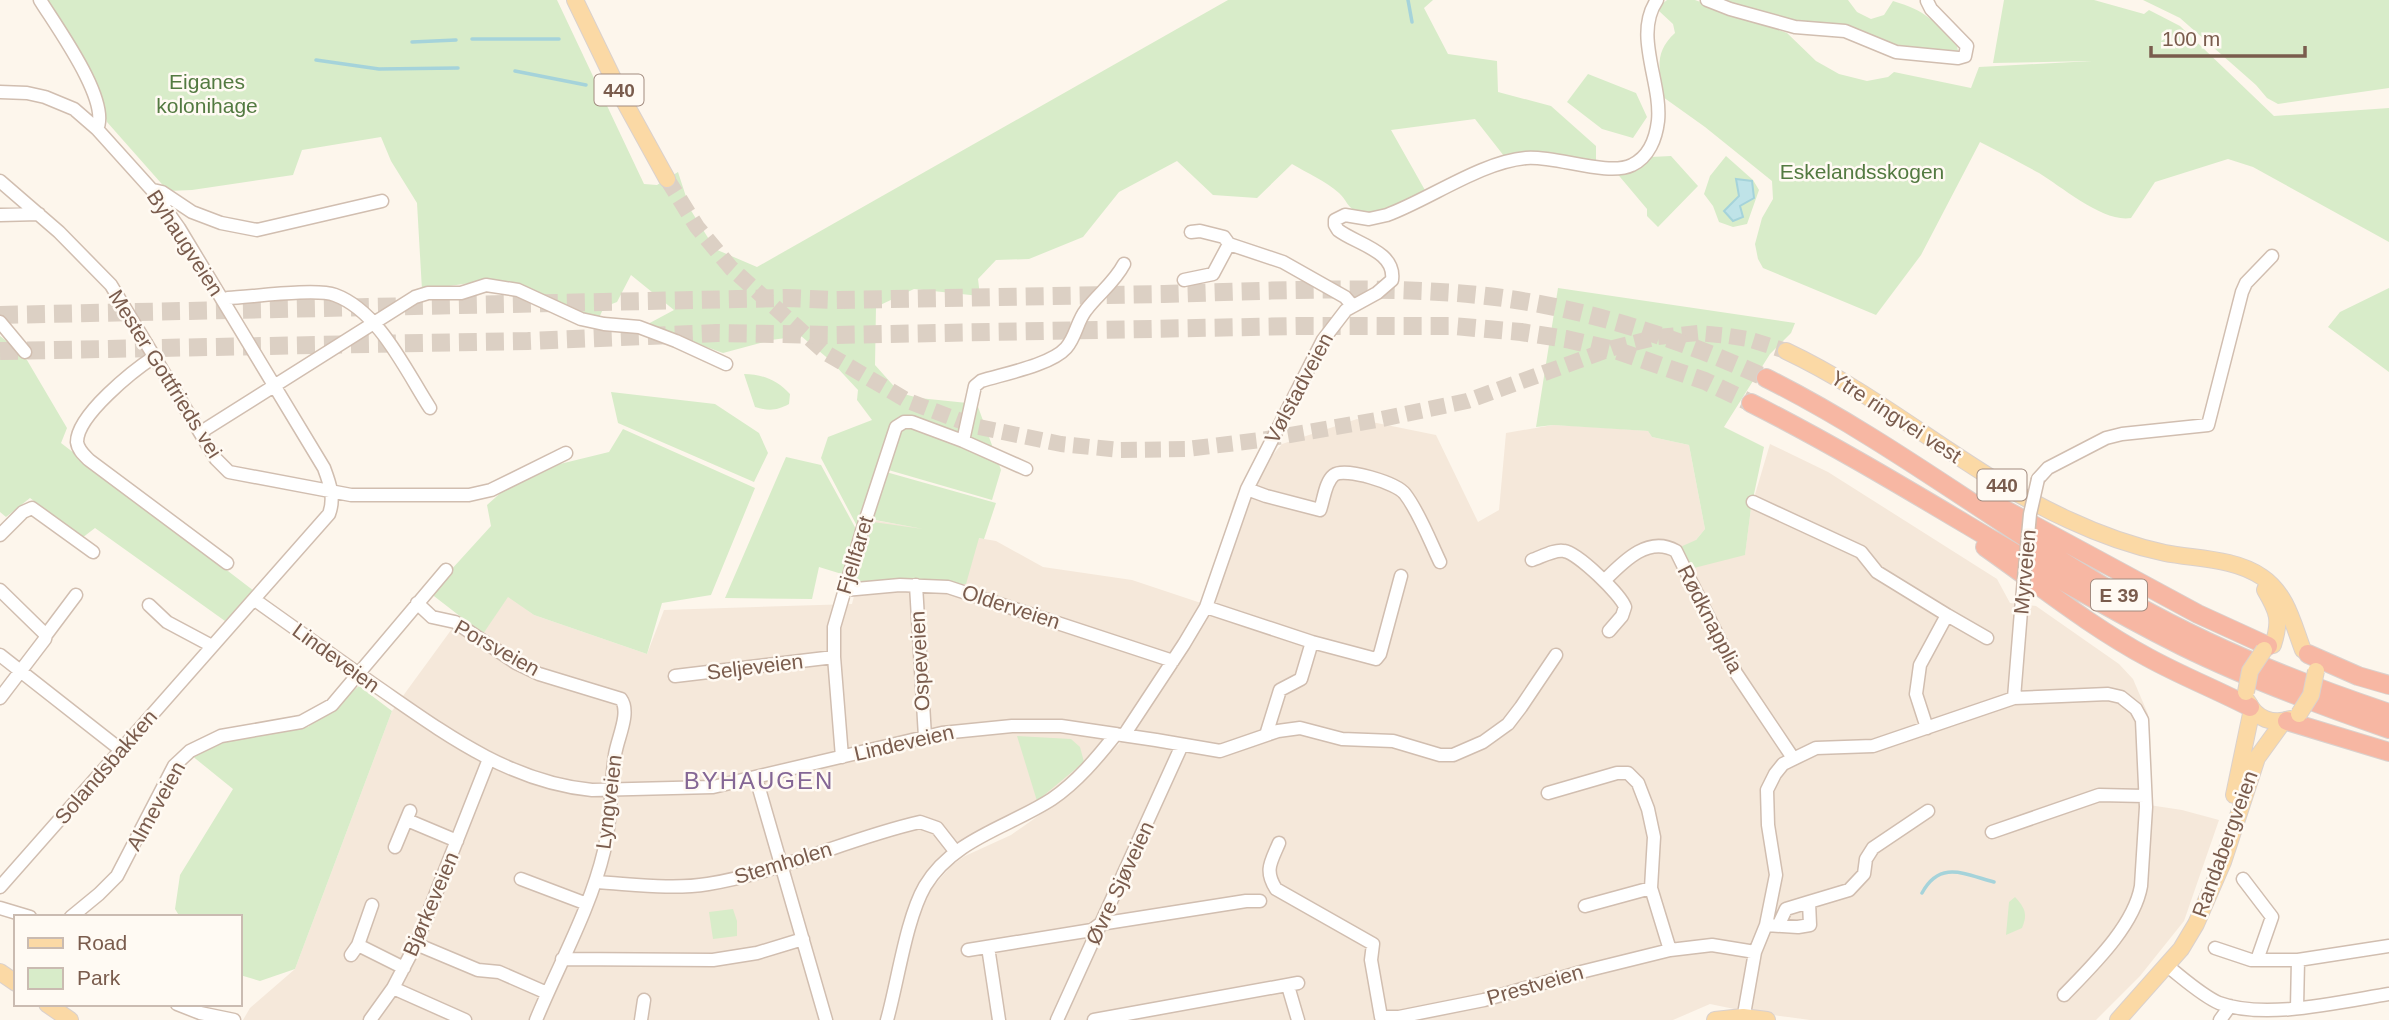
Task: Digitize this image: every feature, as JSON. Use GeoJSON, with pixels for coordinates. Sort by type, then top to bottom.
{"type":"FeatureCollection","features":[{"type":"Feature","properties":{"kind":"highway","name":"E 39"},"geometry":{"type":"LineString","coordinates":[[1766,378],[1833,414],[2137,606],[2280,674],[2389,713]]}},
{"type":"Feature","properties":{"kind":"highway","name":"E 39"},"geometry":{"type":"LineString","coordinates":[[1751,402],[2079,590],[2183,646],[2273,686],[2389,729]]}},
{"type":"Feature","properties":{"kind":"highway","name":"E 39"},"geometry":{"type":"LineString","coordinates":[[1905,459],[1928,464],[1999,507],[2146,587],[2268,647]]}},
{"type":"Feature","properties":{"kind":"highway","name":"E 39"},"geometry":{"type":"LineString","coordinates":[[1923,499],[1931,513],[1983,545],[2107,633],[2148,657],[2250,703]]}},
{"type":"Feature","properties":{"kind":"highway"},"geometry":{"type":"LineString","coordinates":[[2306,652],[2358,676],[2389,685]]}},
{"type":"Feature","properties":{"kind":"highway"},"geometry":{"type":"LineString","coordinates":[[2290,719],[2389,752]]}},
{"type":"Feature","properties":{"kind":"main road","name":"440"},"geometry":{"type":"LineString","coordinates":[[575,0],[624,101],[667,179]]}},
{"type":"Feature","properties":{"kind":"main road","name":"Ytre ringvei vest"},"geometry":{"type":"LineString","coordinates":[[1786,351],[1847,384],[1991,478],[2047,510],[2104,535],[2142,547],[2240,567],[2265,579],[2282,598],[2306,652]]}},
{"type":"Feature","properties":{"kind":"main road"},"geometry":{"type":"LineString","coordinates":[[2240,567],[2264,590],[2276,609],[2279,623],[2268,647],[2250,671],[2250,703],[2268,720],[2290,719]]}},
{"type":"Feature","properties":{"kind":"main road"},"geometry":{"type":"LineString","coordinates":[[2268,647],[2291,644],[2306,652]]}},
{"type":"Feature","properties":{"kind":"main road","name":"440"},"geometry":{"type":"LineString","coordinates":[[2290,719],[2313,691],[2316,671],[2306,652]]}},
{"type":"Feature","properties":{"kind":"main road","name":"Randabergveien"},"geometry":{"type":"LineString","coordinates":[[2166,965],[2191,921],[2215,859],[2231,809],[2250,703]]}},
{"type":"Feature","properties":{"kind":"main road","name":"Randabergveien"},"geometry":{"type":"LineString","coordinates":[[2118,1020],[2181,949],[2204,909],[2223,862],[2256,758],[2290,719]]}},
{"type":"Feature","properties":{"kind":"main road","name":"Randabergveien"},"geometry":{"type":"LineString","coordinates":[[2108,1020],[2130,1005]]}},
{"type":"Feature","properties":{"kind":"main road"},"geometry":{"type":"LineString","coordinates":[[50,1006],[70,1020]]}},
{"type":"Feature","properties":{"kind":"main road"},"geometry":{"type":"LineString","coordinates":[[1715,1020],[1767,1020]]}},
{"type":"Feature","properties":{"kind":"street"},"geometry":{"type":"LineString","coordinates":[[40,0],[87,75],[99,112],[100,123],[97,129]]}},
{"type":"Feature","properties":{"kind":"street","name":"Vølstadveien"},"geometry":{"type":"LineString","coordinates":[[887,1020],[917,903],[927,882],[955,851],[1054,798],[1078,778],[1120,734],[1173,661],[1206,607],[1247,489],[1322,340],[1352,305],[1390,284],[1392,271],[1380,254],[1338,230],[1335,225],[1338,217],[1345,215],[1369,219],[1387,215],[1494,166],[1525,158],[1619,169],[1632,165],[1644,156],[1654,138],[1658,116],[1658,94],[1648,30],[1649,15],[1657,0]]}},
{"type":"Feature","properties":{"kind":"street"},"geometry":{"type":"LineString","coordinates":[[1707,0],[1795,27],[1845,31],[1896,52],[1958,58],[1965,56],[1966,46],[1931,9],[1927,1]]}},
{"type":"Feature","properties":{"kind":"street","name":"Byhaugveien"},"geometry":{"type":"LineString","coordinates":[[0,92],[27,93],[60,101],[74,109],[97,129],[152,190],[179,228],[324,468],[332,492]]}},
{"type":"Feature","properties":{"kind":"street","name":"Mester Gottfrieds vei"},"geometry":{"type":"LineString","coordinates":[[0,181],[40,214],[111,285],[216,459],[229,472],[351,495],[481,494],[566,453]]}},
{"type":"Feature","properties":{"kind":"street"},"geometry":{"type":"LineString","coordinates":[[152,190],[162,192],[202,216],[220,223],[257,230],[382,201]]}},
{"type":"Feature","properties":{"kind":"street"},"geometry":{"type":"LineString","coordinates":[[0,215],[40,214]]}},
{"type":"Feature","properties":{"kind":"street"},"geometry":{"type":"LineString","coordinates":[[1191,232],[1200,231],[1224,237],[1229,244],[1292,266],[1345,297],[1352,305]]}},
{"type":"Feature","properties":{"kind":"street"},"geometry":{"type":"LineString","coordinates":[[1184,280],[1213,274],[1229,244]]}},
{"type":"Feature","properties":{"kind":"street","name":"Myrveien"},"geometry":{"type":"LineString","coordinates":[[2014,698],[2030,514],[2038,479],[2048,468],[2106,438],[2122,433],[2208,425],[2242,292],[2246,283],[2272,256]]}},
{"type":"Feature","properties":{"kind":"street"},"geometry":{"type":"LineString","coordinates":[[963,441],[970,405],[978,384],[1053,357],[1064,350],[1083,314],[1109,287],[1124,264]]}},
{"type":"Feature","properties":{"kind":"street"},"geometry":{"type":"LineString","coordinates":[[201,432],[423,294],[461,293],[481,286],[492,285],[518,290],[581,319],[639,327],[726,364]]}},
{"type":"Feature","properties":{"kind":"street"},"geometry":{"type":"LineString","coordinates":[[223,301],[228,298],[303,293],[334,295],[375,323],[430,408]]}},
{"type":"Feature","properties":{"kind":"street"},"geometry":{"type":"LineString","coordinates":[[0,322],[25,352]]}},
{"type":"Feature","properties":{"kind":"street"},"geometry":{"type":"LineString","coordinates":[[154,357],[125,377],[100,403],[81,430],[77,442],[89,460],[227,563]]}},
{"type":"Feature","properties":{"kind":"street","name":"Fjellfaret"},"geometry":{"type":"LineString","coordinates":[[842,757],[834,627],[896,427],[904,422],[912,422],[1026,469]]}},
{"type":"Feature","properties":{"kind":"street"},"geometry":{"type":"LineString","coordinates":[[1247,489],[1320,510],[1328,483],[1340,472],[1390,484],[1403,491],[1409,499],[1440,562]]}},
{"type":"Feature","properties":{"kind":"street","name":"Solandsbakken"},"geometry":{"type":"LineString","coordinates":[[0,887],[329,514],[332,492]]}},
{"type":"Feature","properties":{"kind":"street"},"geometry":{"type":"LineString","coordinates":[[1753,502],[1861,552],[1877,572],[1987,638]]}},
{"type":"Feature","properties":{"kind":"street"},"geometry":{"type":"LineString","coordinates":[[0,535],[26,509],[35,509],[93,552]]}},
{"type":"Feature","properties":{"kind":"street","name":"Rødknapplia"},"geometry":{"type":"LineString","coordinates":[[1604,582],[1619,566],[1647,548],[1666,545],[1676,551],[1736,673],[1793,758]]}},
{"type":"Feature","properties":{"kind":"street"},"geometry":{"type":"LineString","coordinates":[[1532,560],[1564,551],[1572,554],[1604,582],[1623,601],[1625,607],[1622,616],[1609,631]]}},
{"type":"Feature","properties":{"kind":"street","name":"Almeveien"},"geometry":{"type":"LineString","coordinates":[[73,915],[117,876],[174,766],[187,753],[221,736],[301,722],[332,705],[446,570]]}},
{"type":"Feature","properties":{"kind":"street"},"geometry":{"type":"LineString","coordinates":[[1206,607],[1372,659],[1377,658],[1401,576]]}},
{"type":"Feature","properties":{"kind":"street","name":"Olderveien"},"geometry":{"type":"LineString","coordinates":[[845,590],[916,585],[960,590],[1173,661]]}},
{"type":"Feature","properties":{"kind":"street","name":"Ospeveien"},"geometry":{"type":"LineString","coordinates":[[916,585],[925,737]]}},
{"type":"Feature","properties":{"kind":"street"},"geometry":{"type":"LineString","coordinates":[[0,590],[46,635]]}},
{"type":"Feature","properties":{"kind":"street"},"geometry":{"type":"LineString","coordinates":[[0,698],[76,595]]}},
{"type":"Feature","properties":{"kind":"street","name":"Lindeveien"},"geometry":{"type":"LineString","coordinates":[[255,600],[429,724],[489,759],[517,772],[580,789],[612,791],[694,789],[756,778],[925,737],[969,729],[1012,726],[1061,726],[1225,751],[1266,735],[1300,728],[1342,739],[1393,741],[1440,755],[1453,755],[1483,742],[1508,724],[1556,654]]}},
{"type":"Feature","properties":{"kind":"street","name":"Porsveien"},"geometry":{"type":"LineString","coordinates":[[417,603],[432,617],[455,622],[516,663],[539,674],[621,699]]}},
{"type":"Feature","properties":{"kind":"street"},"geometry":{"type":"LineString","coordinates":[[149,605],[167,622],[212,646]]}},
{"type":"Feature","properties":{"kind":"street"},"geometry":{"type":"LineString","coordinates":[[1927,728],[1916,694],[1920,665],[1947,615]]}},
{"type":"Feature","properties":{"kind":"street"},"geometry":{"type":"LineString","coordinates":[[1266,735],[1280,690],[1301,679],[1312,642]]}},
{"type":"Feature","properties":{"kind":"street"},"geometry":{"type":"LineString","coordinates":[[0,655],[121,750]]}},
{"type":"Feature","properties":{"kind":"street","name":"Seljeveien"},"geometry":{"type":"LineString","coordinates":[[676,676],[834,657]]}},
{"type":"Feature","properties":{"kind":"street"},"geometry":{"type":"LineString","coordinates":[[1773,924],[1776,875],[1768,825],[1767,790],[1783,764],[1816,748],[1873,746],[2014,698],[2108,694],[2128,701],[2142,719],[2145,796],[2140,897],[2129,918],[2064,995]]}},
{"type":"Feature","properties":{"kind":"street","name":"Lyngveien"},"geometry":{"type":"LineString","coordinates":[[536,1020],[595,882],[610,825],[615,757],[625,708],[621,699]]}},
{"type":"Feature","properties":{"kind":"street","name":"Øvre Sjøveien"},"geometry":{"type":"LineString","coordinates":[[1057,1020],[1182,745]]}},
{"type":"Feature","properties":{"kind":"street","name":"Bjørkeveien"},"geometry":{"type":"LineString","coordinates":[[370,1020],[393,988],[416,944],[489,759]]}},
{"type":"Feature","properties":{"kind":"street"},"geometry":{"type":"LineString","coordinates":[[1548,793],[1617,773],[1628,773],[1638,783],[1654,837],[1651,888],[1670,950]]}},
{"type":"Feature","properties":{"kind":"street"},"geometry":{"type":"LineString","coordinates":[[756,778],[826,1020]]}},
{"type":"Feature","properties":{"kind":"street"},"geometry":{"type":"LineString","coordinates":[[1992,832],[2099,795],[2145,796]]}},
{"type":"Feature","properties":{"kind":"street"},"geometry":{"type":"LineString","coordinates":[[1743,1018],[1755,952],[1786,909],[1849,890],[1864,874],[1866,859],[1873,848],[1928,811]]}},
{"type":"Feature","properties":{"kind":"street","name":"Bjørkeveien"},"geometry":{"type":"LineString","coordinates":[[395,847],[409,815],[457,841]]}},
{"type":"Feature","properties":{"kind":"street","name":"Stemholen"},"geometry":{"type":"LineString","coordinates":[[595,882],[706,885],[782,865],[920,822],[937,828],[955,851]]}},
{"type":"Feature","properties":{"kind":"street","name":"Prestveien"},"geometry":{"type":"LineString","coordinates":[[1279,843],[1269,868],[1269,878],[1276,889],[1373,944],[1371,960],[1381,1017],[1399,1017],[1484,1000],[1670,950],[1712,945],[1755,952]]}},
{"type":"Feature","properties":{"kind":"street"},"geometry":{"type":"LineString","coordinates":[[0,866],[11,875]]}},
{"type":"Feature","properties":{"kind":"street"},"geometry":{"type":"LineString","coordinates":[[521,879],[587,904]]}},
{"type":"Feature","properties":{"kind":"street"},"geometry":{"type":"LineString","coordinates":[[2243,879],[2272,917],[2257,960]]}},
{"type":"Feature","properties":{"kind":"street"},"geometry":{"type":"LineString","coordinates":[[1585,906],[1651,888]]}},
{"type":"Feature","properties":{"kind":"street"},"geometry":{"type":"LineString","coordinates":[[968,950],[1091,930],[1100,924],[1260,901]]}},
{"type":"Feature","properties":{"kind":"street"},"geometry":{"type":"LineString","coordinates":[[1773,924],[1798,928],[1810,925],[1809,902]]}},
{"type":"Feature","properties":{"kind":"street","name":"Bjørkeveien"},"geometry":{"type":"LineString","coordinates":[[372,905],[354,950],[404,968]]}},
{"type":"Feature","properties":{"kind":"street"},"geometry":{"type":"LineString","coordinates":[[0,908],[23,915]]}},
{"type":"Feature","properties":{"kind":"street"},"geometry":{"type":"LineString","coordinates":[[562,959],[713,960],[757,953],[803,939]]}},
{"type":"Feature","properties":{"kind":"street"},"geometry":{"type":"LineString","coordinates":[[416,944],[478,970],[499,972],[547,993]]}},
{"type":"Feature","properties":{"kind":"street"},"geometry":{"type":"LineString","coordinates":[[2215,948],[2257,960],[2298,960],[2389,946]]}},
{"type":"Feature","properties":{"kind":"street"},"geometry":{"type":"LineString","coordinates":[[988,947],[999,1020]]}},
{"type":"Feature","properties":{"kind":"street"},"geometry":{"type":"LineString","coordinates":[[2297,1008],[2298,960]]}},
{"type":"Feature","properties":{"kind":"street"},"geometry":{"type":"LineString","coordinates":[[2166,965],[2218,1002],[2248,1012],[2297,1008],[2389,994]]}},
{"type":"Feature","properties":{"kind":"street"},"geometry":{"type":"LineString","coordinates":[[1094,1020],[1293,985],[1298,1020]]}},
{"type":"Feature","properties":{"kind":"street"},"geometry":{"type":"LineString","coordinates":[[393,988],[465,1020]]}},
{"type":"Feature","properties":{"kind":"street"},"geometry":{"type":"LineString","coordinates":[[641,1020],[645,1000]]}},
{"type":"Feature","properties":{"kind":"street"},"geometry":{"type":"LineString","coordinates":[[182,1006],[234,1020]]}},
{"type":"Feature","properties":{"kind":"street"},"geometry":{"type":"LineString","coordinates":[[2220,1020],[2230,1006]]}},
{"type":"Feature","properties":{"kind":"shaded area"},"geometry":{"type":"Polygon","coordinates":[[[1357,419],[1436,435],[1478,522],[1499,510],[1506,433],[1553,425],[1593,427],[1648,431],[1652,437],[1689,445],[1705,529],[1696,540],[1745,554],[1751,508],[1770,444],[1828,472],[1997,579],[2010,603],[2036,606],[2119,664],[2133,679],[2148,714],[2149,805],[2219,820],[2184,921],[2140,976],[2096,1020],[1810,1020],[1710,1004],[1673,1020],[892,1020],[924,897],[952,865],[965,856],[1011,835],[1061,800],[1121,742],[1173,672],[1204,624],[1223,576],[1224,537],[1234,501],[1282,444],[1357,419]]]}},
{"type":"Feature","properties":{"kind":"shaded area"},"geometry":{"type":"Polygon","coordinates":[[[873,520],[996,541],[1043,567],[1132,580],[1201,603],[1174,653],[1128,718],[1071,778],[1038,802],[957,851],[923,894],[885,1020],[243,1020],[250,1008],[295,969],[392,711],[454,626],[476,644],[508,596],[534,615],[647,654],[664,610],[852,604],[873,520]]]}},
{"type":"Feature","properties":{"kind":"green space","name":"Eiganes kolonihage"},"geometry":{"type":"Polygon","coordinates":[[[46,0],[557,0],[644,184],[657,185],[678,172],[690,209],[715,249],[757,267],[1228,0],[1433,0],[1424,8],[1448,54],[1497,61],[1498,92],[1551,106],[1596,146],[1596,160],[1534,154],[1504,156],[1475,119],[1391,130],[1426,192],[1393,208],[1374,213],[1355,211],[1334,189],[1292,164],[1257,198],[1213,195],[1177,161],[1119,192],[1083,237],[1029,259],[996,260],[978,279],[980,296],[914,289],[876,307],[875,365],[900,393],[919,398],[977,404],[1001,470],[992,500],[885,469],[886,472],[996,503],[984,539],[979,538],[966,584],[854,583],[873,522],[923,529],[870,519],[857,526],[821,458],[828,437],[872,420],[857,400],[858,390],[831,361],[801,336],[771,340],[723,353],[646,325],[674,310],[631,275],[617,302],[604,307],[598,320],[526,289],[470,283],[422,290],[417,203],[391,161],[381,137],[302,150],[293,175],[168,191],[107,122],[95,81],[46,0]]]}},
{"type":"Feature","properties":{"kind":"green space","name":"Eskelandsskogen"},"geometry":{"type":"Polygon","coordinates":[[[1667,0],[1695,0],[1787,33],[1816,61],[1839,74],[1867,81],[1888,77],[1894,72],[1971,88],[1979,67],[2092,61],[1993,63],[2004,0],[2094,0],[2144,14],[2149,10],[2180,26],[2274,116],[2389,108],[2389,242],[2253,167],[2228,159],[2155,182],[2131,218],[2120,218],[2096,210],[2039,173],[1980,142],[1921,255],[1876,315],[1763,268],[1755,244],[1762,218],[1773,199],[1772,181],[1663,97],[1661,55],[1668,40],[1675,33],[1673,24],[1659,11],[1667,0]]]}},
{"type":"Feature","properties":{"kind":"green space"},"geometry":{"type":"Polygon","coordinates":[[[1723,0],[1848,0],[1857,12],[1871,19],[1884,15],[1893,1],[1929,18],[1957,46],[1958,51],[1892,46],[1808,23],[1780,19],[1723,0]]]}},
{"type":"Feature","properties":{"kind":"green space"},"geometry":{"type":"Polygon","coordinates":[[[2143,0],[2389,0],[2389,88],[2278,104],[2267,98],[2256,85],[2180,18],[2143,0]]]}},
{"type":"Feature","properties":{"kind":"green space"},"geometry":{"type":"Polygon","coordinates":[[[1588,74],[1636,93],[1647,117],[1633,138],[1602,129],[1567,102],[1588,74]]]}},
{"type":"Feature","properties":{"kind":"green space"},"geometry":{"type":"Polygon","coordinates":[[[1671,156],[1698,186],[1658,227],[1647,216],[1647,209],[1615,171],[1639,168],[1651,157],[1671,156]]]}},
{"type":"Feature","properties":{"kind":"green space"},"geometry":{"type":"Polygon","coordinates":[[[1726,156],[1753,180],[1759,190],[1747,224],[1733,227],[1719,222],[1713,206],[1704,194],[1710,176],[1726,156]]]}},
{"type":"Feature","properties":{"kind":"green space"},"geometry":{"type":"Polygon","coordinates":[[[1558,288],[1795,323],[1791,333],[1770,354],[1724,427],[1764,447],[1751,508],[1745,555],[1690,569],[1678,548],[1696,540],[1705,529],[1689,445],[1652,437],[1648,431],[1553,425],[1536,427],[1558,288]]]}},
{"type":"Feature","properties":{"kind":"green space"},"geometry":{"type":"Polygon","coordinates":[[[2389,288],[2389,372],[2328,327],[2340,312],[2389,288]]]}},
{"type":"Feature","properties":{"kind":"green space"},"geometry":{"type":"Polygon","coordinates":[[[0,336],[24,355],[67,428],[61,443],[254,591],[225,621],[95,528],[82,538],[30,498],[6,517],[0,512],[0,336]]]}},
{"type":"Feature","properties":{"kind":"green space"},"geometry":{"type":"Polygon","coordinates":[[[744,374],[757,375],[780,385],[790,394],[789,404],[772,410],[755,407],[744,374]]]}},
{"type":"Feature","properties":{"kind":"green space"},"geometry":{"type":"Polygon","coordinates":[[[611,392],[715,404],[759,433],[768,453],[754,482],[618,423],[611,392]]]}},
{"type":"Feature","properties":{"kind":"green space"},"geometry":{"type":"Polygon","coordinates":[[[623,429],[755,488],[711,595],[662,603],[647,654],[534,615],[508,597],[483,634],[430,593],[491,526],[487,505],[523,473],[609,452],[623,429]]]}},
{"type":"Feature","properties":{"kind":"green space"},"geometry":{"type":"Polygon","coordinates":[[[786,457],[821,465],[856,529],[845,575],[819,567],[812,599],[725,598],[786,457]]]}},
{"type":"Feature","properties":{"kind":"green space"},"geometry":{"type":"Polygon","coordinates":[[[359,686],[392,711],[295,969],[260,981],[242,976],[242,915],[179,915],[175,909],[180,875],[233,789],[191,755],[231,738],[308,727],[359,686]]]}},
{"type":"Feature","properties":{"kind":"green space"},"geometry":{"type":"Polygon","coordinates":[[[1017,736],[1071,739],[1080,747],[1084,762],[1037,801],[1017,736]]]}},
{"type":"Feature","properties":{"kind":"green space"},"geometry":{"type":"Polygon","coordinates":[[[2015,897],[2024,911],[2025,919],[2022,928],[2006,935],[2009,902],[2015,897]]]}},
{"type":"Feature","properties":{"kind":"green space"},"geometry":{"type":"Polygon","coordinates":[[[733,909],[737,921],[737,936],[713,939],[709,912],[733,909]]]}},
{"type":"Feature","properties":{"kind":"water"},"geometry":{"type":"Polygon","coordinates":[[[1736,179],[1752,181],[1754,198],[1740,206],[1743,217],[1733,221],[1724,211],[1739,196],[1736,179]]]}},
{"type":"Feature","properties":{"kind":"waterway"},"geometry":{"type":"LineString","coordinates":[[1408,0],[1412,22]]}},
{"type":"Feature","properties":{"kind":"waterway"},"geometry":{"type":"LineString","coordinates":[[472,39],[559,39]]}},
{"type":"Feature","properties":{"kind":"waterway"},"geometry":{"type":"LineString","coordinates":[[412,42],[456,40]]}},
{"type":"Feature","properties":{"kind":"waterway"},"geometry":{"type":"LineString","coordinates":[[316,60],[379,69],[458,68]]}},
{"type":"Feature","properties":{"kind":"waterway"},"geometry":{"type":"LineString","coordinates":[[515,71],[586,85]]}},
{"type":"Feature","properties":{"kind":"waterway"},"geometry":{"type":"LineString","coordinates":[[1922,893],[1937,876],[1945,873],[1963,873],[1994,882]]}},
{"type":"Feature","properties":{"kind":"tunnel"},"geometry":{"type":"LineString","coordinates":[[667,179],[697,227],[731,268],[826,353],[908,401],[974,426],[1061,444],[1120,450],[1187,449],[1261,440],[1377,420],[1467,401],[1613,348],[1658,337],[1698,333],[1729,336],[1786,351]]}},
{"type":"Feature","properties":{"kind":"tunnel"},"geometry":{"type":"LineString","coordinates":[[0,315],[786,298],[835,300],[1310,290],[1420,291],[1496,297],[1575,312],[1653,333],[1766,378]]}},
{"type":"Feature","properties":{"kind":"tunnel"},"geometry":{"type":"LineString","coordinates":[[0,351],[528,341],[717,333],[835,335],[1301,326],[1453,326],[1521,332],[1618,351],[1705,381],[1751,403]]}},
{"type":"Feature","properties":{"kind":"district","name":"BYHAUGEN"},"geometry":{"type":"Point","coordinates":[759,781]}}]}
